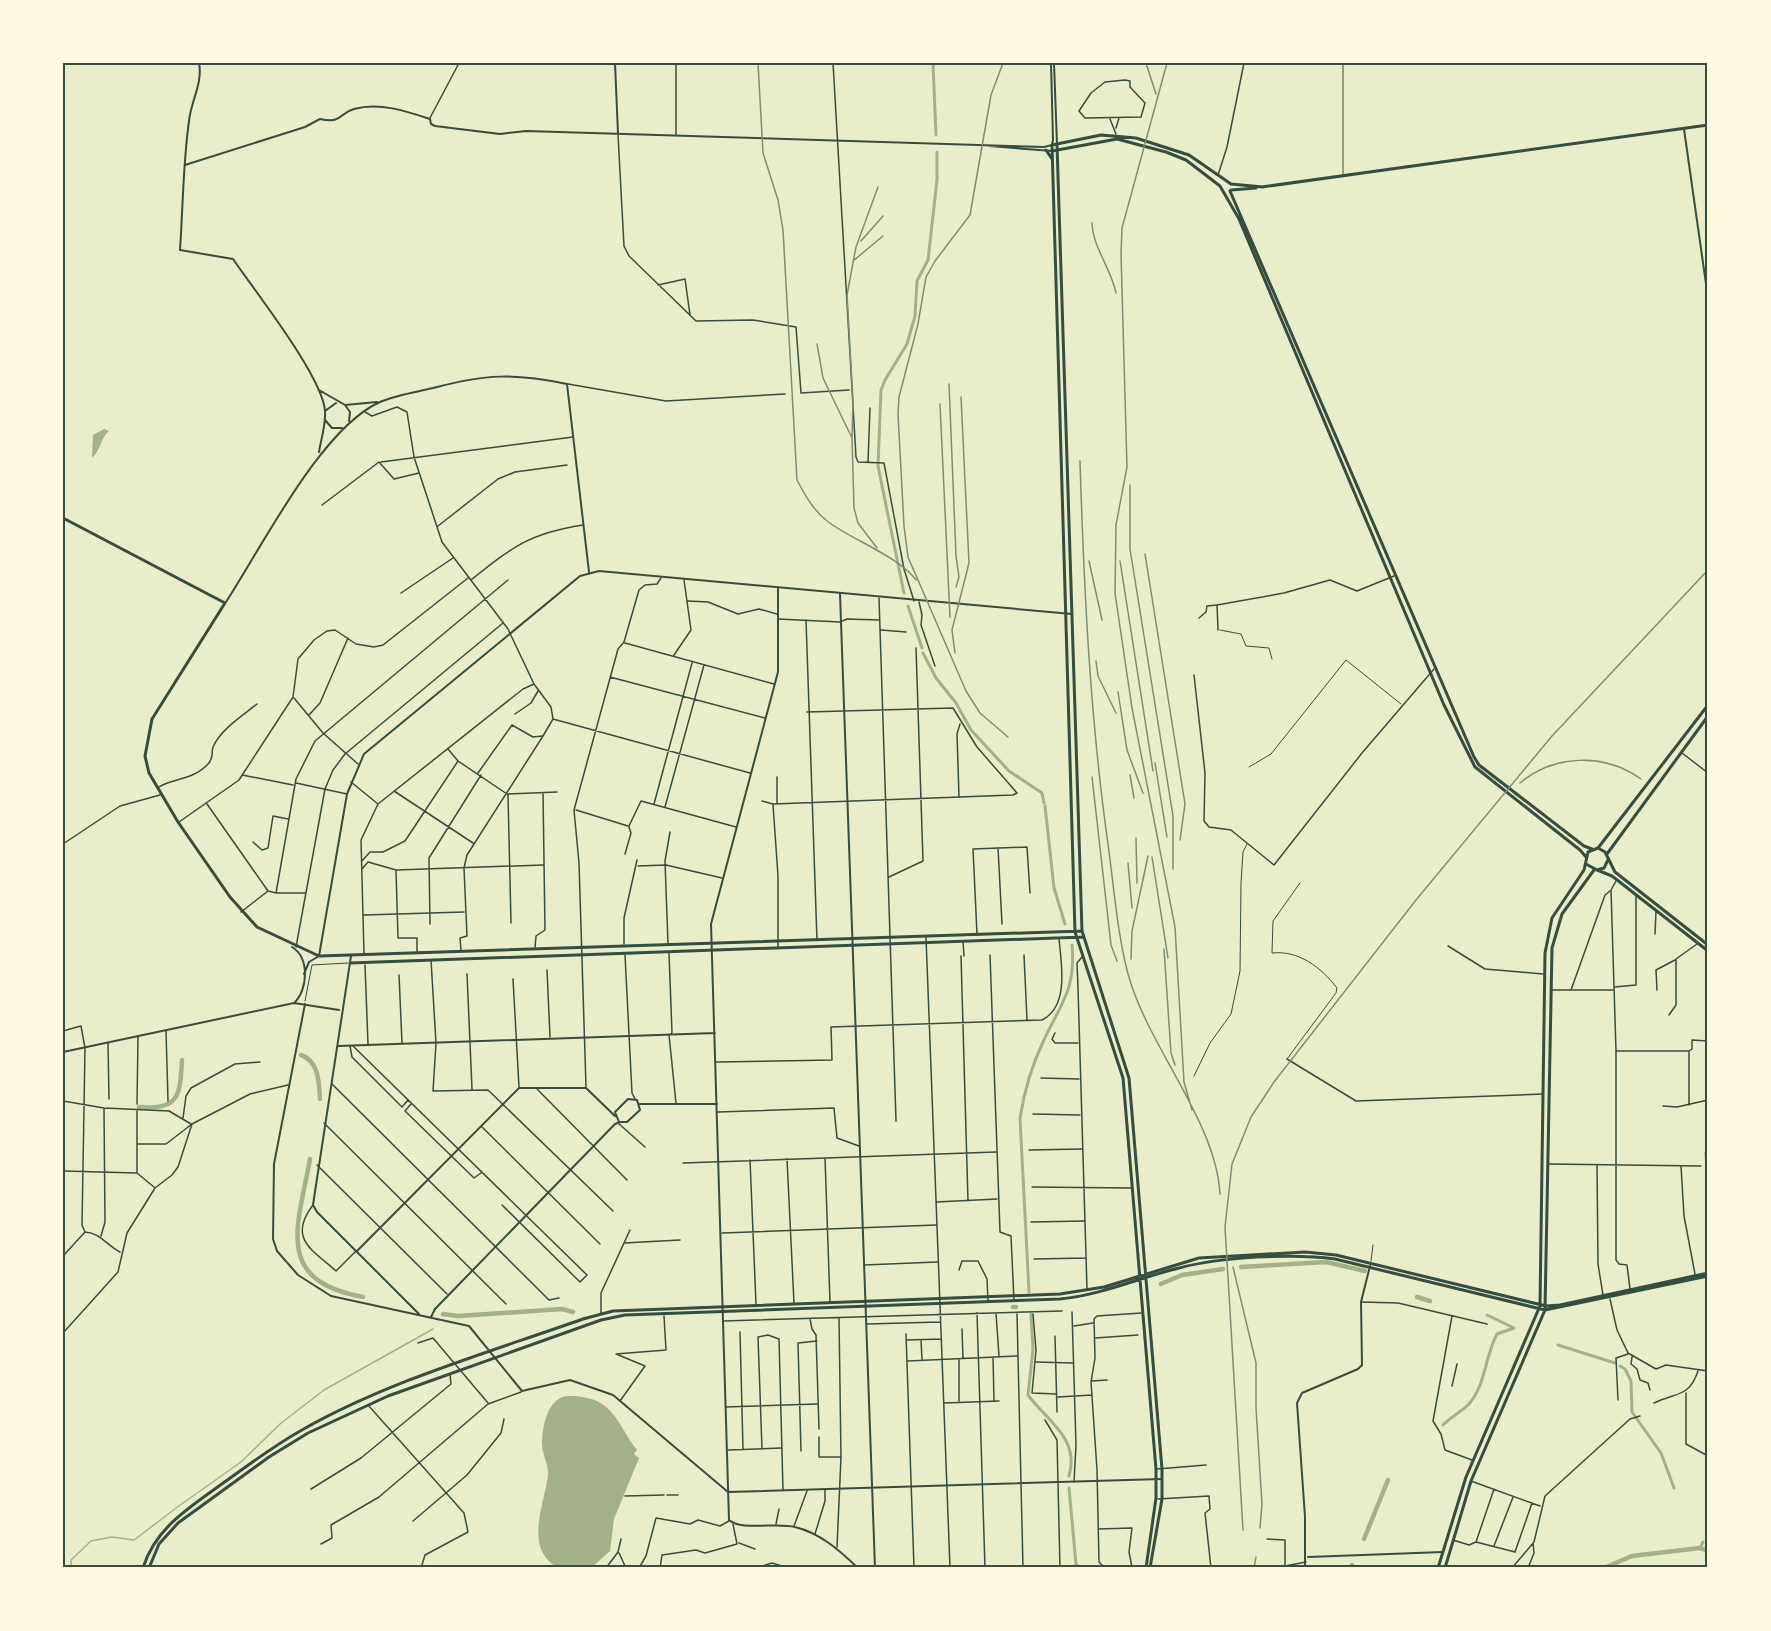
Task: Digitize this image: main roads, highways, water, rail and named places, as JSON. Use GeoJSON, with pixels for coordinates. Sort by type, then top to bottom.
{"type":"FeatureCollection","features":[{"type":"Feature","properties":{"kind":"main road"},"geometry":{"type":"LineString","coordinates":[[1225,193],[1708,125]]}},
{"type":"Feature","properties":{"kind":"main road"},"geometry":{"type":"LineString","coordinates":[[1052,151],[1116,134],[1153,142],[1189,155],[1231,184],[1263,187]]}},
{"type":"Feature","properties":{"kind":"main road"},"geometry":{"type":"LineString","coordinates":[[1146,1568],[1157,1479],[1121,1072],[1075,932],[1052,145],[1066,148],[1106,140],[1134,143],[1186,160],[1220,186],[1239,219],[1393,576]]}},
{"type":"Feature","properties":{"kind":"main road"},"geometry":{"type":"LineString","coordinates":[[1058,148],[1082,931],[1127,1070],[1147,1273],[1163,1479],[1162,1499],[1150,1568]]}},
{"type":"Feature","properties":{"kind":"main road"},"geometry":{"type":"LineString","coordinates":[[1058,159],[1066,148]]}},
{"type":"Feature","properties":{"kind":"main road"},"geometry":{"type":"LineString","coordinates":[[1046,150],[1053,161]]}},
{"type":"Feature","properties":{"kind":"main road"},"geometry":{"type":"LineString","coordinates":[[1220,186],[1225,181]]}},
{"type":"Feature","properties":{"kind":"main road"},"geometry":{"type":"LineString","coordinates":[[1231,184],[1230,191],[1433,670],[1479,765],[1584,846],[1592,849],[1598,848],[1708,705]]}},
{"type":"Feature","properties":{"kind":"main road"},"geometry":{"type":"LineString","coordinates":[[63,518],[225,603],[149,726],[145,746],[146,764],[178,822],[241,912],[257,927],[294,947],[319,957],[1082,931]]}},
{"type":"Feature","properties":{"kind":"main road"},"geometry":{"type":"LineString","coordinates":[[1433,670],[1444,705],[1473,764],[1580,850],[1596,870],[1617,880],[1708,951]]}},
{"type":"Feature","properties":{"kind":"main road"},"geometry":{"type":"LineString","coordinates":[[1445,1568],[1471,1481],[1545,1308],[1552,948],[1557,924],[1568,904],[1596,870],[1606,865],[1607,856],[1641,805],[1708,716]]}},
{"type":"Feature","properties":{"kind":"main road"},"geometry":{"type":"LineString","coordinates":[[1701,717],[1706,721]]}},
{"type":"Feature","properties":{"kind":"main road"},"geometry":{"type":"LineString","coordinates":[[1679,744],[1684,743],[1685,748]]}},
{"type":"Feature","properties":{"kind":"main road"},"geometry":{"type":"LineString","coordinates":[[1636,801],[1641,805]]}},
{"type":"Feature","properties":{"kind":"main road"},"geometry":{"type":"LineString","coordinates":[[1598,848],[1607,856],[1615,872],[1708,945]]}},
{"type":"Feature","properties":{"kind":"main road"},"geometry":{"type":"LineString","coordinates":[[1438,1568],[1473,1461],[1539,1308],[1545,946],[1550,921],[1582,872],[1592,849]]}},
{"type":"Feature","properties":{"kind":"main road"},"geometry":{"type":"LineString","coordinates":[[1550,921],[1557,924]]}},
{"type":"Feature","properties":{"kind":"main road"},"geometry":{"type":"LineString","coordinates":[[350,963],[1083,937]]}},
{"type":"Feature","properties":{"kind":"main road"},"geometry":{"type":"LineString","coordinates":[[1545,974],[1552,975]]}},
{"type":"Feature","properties":{"kind":"main road"},"geometry":{"type":"LineString","coordinates":[[1105,1022],[1110,1020]]}},
{"type":"Feature","properties":{"kind":"main road"},"geometry":{"type":"LineString","coordinates":[[1121,1072],[1127,1070]]}},
{"type":"Feature","properties":{"kind":"main road"},"geometry":{"type":"LineString","coordinates":[[1544,1094],[1550,1094]]}},
{"type":"Feature","properties":{"kind":"main road"},"geometry":{"type":"LineString","coordinates":[[1132,1188],[1139,1187]]}},
{"type":"Feature","properties":{"kind":"main road"},"geometry":{"type":"LineString","coordinates":[[1542,1220],[1545,1223],[1548,1220]]}},
{"type":"Feature","properties":{"kind":"main road"},"geometry":{"type":"LineString","coordinates":[[1542,1229],[1546,1227],[1548,1230]]}},
{"type":"Feature","properties":{"kind":"main road"},"geometry":{"type":"LineString","coordinates":[[149,1568],[159,1544],[178,1523],[283,1448],[368,1404],[601,1320],[625,1315],[1014,1302],[1088,1296],[1176,1268],[1200,1263],[1305,1255]]}},
{"type":"Feature","properties":{"kind":"main road"},"geometry":{"type":"LineString","coordinates":[[143,1568],[154,1542],[173,1520],[279,1443],[364,1399],[601,1314],[625,1310],[1014,1297],[1088,1291],[1199,1258],[1305,1255],[1330,1258],[1370,1265],[1539,1308],[1610,1298],[1708,1275]]}},
{"type":"Feature","properties":{"kind":"main road"},"geometry":{"type":"LineString","coordinates":[[1545,1308],[1708,1275]]}},
{"type":"Feature","properties":{"kind":"main road"},"geometry":{"type":"LineString","coordinates":[[1508,1382],[1514,1384]]}},
{"type":"Feature","properties":{"kind":"main road"},"geometry":{"type":"LineString","coordinates":[[1455,1511],[1461,1513]]}},
{"type":"Feature","properties":{"kind":"main road"},"geometry":{"type":"LineString","coordinates":[[1452,1523],[1455,1521],[1457,1525]]}},
{"type":"Feature","properties":{"kind":"waterway"},"geometry":{"type":"LineString","coordinates":[[933,63],[936,135]]}},
{"type":"Feature","properties":{"kind":"waterway"},"geometry":{"type":"LineString","coordinates":[[904,593],[878,466],[881,390],[907,344],[915,316],[917,281],[928,260],[937,180],[937,152]]}},
{"type":"Feature","properties":{"kind":"waterway"},"geometry":{"type":"LineString","coordinates":[[908,606],[922,648]]}},
{"type":"Feature","properties":{"kind":"waterway"},"geometry":{"type":"LineString","coordinates":[[923,653],[936,678],[956,703],[971,730],[1009,771],[1042,793],[1044,803]]}},
{"type":"Feature","properties":{"kind":"waterway"},"geometry":{"type":"LineString","coordinates":[[1045,806],[1054,888],[1065,924]]}},
{"type":"Feature","properties":{"kind":"waterway"},"geometry":{"type":"LineString","coordinates":[[1029,1292],[1020,1118],[1035,1060],[1066,996],[1072,974],[1072,945]]}},
{"type":"Feature","properties":{"kind":"waterway"},"geometry":{"type":"LineString","coordinates":[[301,1055],[315,1067],[320,1099]]}},
{"type":"Feature","properties":{"kind":"waterway"},"geometry":{"type":"LineString","coordinates":[[139,1107],[163,1106],[175,1098],[180,1082],[182,1060]]}},
{"type":"Feature","properties":{"kind":"waterway"},"geometry":{"type":"LineString","coordinates":[[1705,1153],[1706,1164]]}},
{"type":"Feature","properties":{"kind":"waterway"},"geometry":{"type":"LineString","coordinates":[[310,1159],[298,1228],[298,1247],[304,1264],[315,1278],[334,1289],[363,1297]]}},
{"type":"Feature","properties":{"kind":"waterway"},"geometry":{"type":"LineString","coordinates":[[1241,1267],[1326,1262],[1365,1271]]}},
{"type":"Feature","properties":{"kind":"waterway"},"geometry":{"type":"LineString","coordinates":[[1161,1284],[1182,1275],[1223,1269]]}},
{"type":"Feature","properties":{"kind":"waterway"},"geometry":{"type":"LineString","coordinates":[[1417,1297],[1430,1301]]}},
{"type":"Feature","properties":{"kind":"waterway"},"geometry":{"type":"LineString","coordinates":[[443,1314],[458,1316],[562,1309],[573,1312]]}},
{"type":"Feature","properties":{"kind":"waterway"},"geometry":{"type":"LineString","coordinates":[[1031,1314],[1033,1349],[1028,1395],[1066,1441],[1070,1451],[1069,1476]]}},
{"type":"Feature","properties":{"kind":"waterway"},"geometry":{"type":"LineString","coordinates":[[1487,1315],[1512,1327]]}},
{"type":"Feature","properties":{"kind":"waterway"},"geometry":{"type":"LineString","coordinates":[[1443,1425],[1466,1407],[1475,1396],[1497,1334],[1514,1328]]}},
{"type":"Feature","properties":{"kind":"waterway"},"geometry":{"type":"LineString","coordinates":[[176,1508],[241,1462],[280,1424],[324,1390],[433,1329]]}},
{"type":"Feature","properties":{"kind":"waterway"},"geometry":{"type":"LineString","coordinates":[[1558,1345],[1615,1363]]}},
{"type":"Feature","properties":{"kind":"waterway"},"geometry":{"type":"LineString","coordinates":[[1620,1366],[1625,1369],[1631,1381],[1632,1412],[1661,1453],[1674,1488]]}},
{"type":"Feature","properties":{"kind":"waterway"},"geometry":{"type":"LineString","coordinates":[[1364,1539],[1388,1480]]}},
{"type":"Feature","properties":{"kind":"waterway"},"geometry":{"type":"LineString","coordinates":[[1069,1488],[1076,1564],[1079,1568]]}},
{"type":"Feature","properties":{"kind":"waterway"},"geometry":{"type":"LineString","coordinates":[[71,1568],[71,1560],[91,1541],[112,1537],[134,1540],[175,1509]]}},
{"type":"Feature","properties":{"kind":"waterway"},"geometry":{"type":"LineString","coordinates":[[1700,1548],[1703,1542]]}},
{"type":"Feature","properties":{"kind":"waterway"},"geometry":{"type":"LineString","coordinates":[[1604,1568],[1632,1556],[1700,1548],[1708,1551]]}},
{"type":"Feature","properties":{"kind":"railway"},"geometry":{"type":"LineString","coordinates":[[758,63],[763,153],[778,200],[783,230],[797,480],[806,497],[822,517],[899,564],[916,580]]}},
{"type":"Feature","properties":{"kind":"railway"},"geometry":{"type":"LineString","coordinates":[[1003,63],[991,95],[970,215],[935,261],[926,277],[918,324],[899,397],[898,414],[904,526],[908,557],[966,691],[980,713],[1008,737]]}},
{"type":"Feature","properties":{"kind":"railway"},"geometry":{"type":"LineString","coordinates":[[1146,63],[1156,94]]}},
{"type":"Feature","properties":{"kind":"railway"},"geometry":{"type":"LineString","coordinates":[[1167,63],[1122,228],[1127,467],[1116,525],[1115,593],[1132,708],[1175,927],[1184,1082],[1192,1110]]}},
{"type":"Feature","properties":{"kind":"railway"},"geometry":{"type":"LineString","coordinates":[[852,438],[853,401],[847,295],[856,247],[878,187]]}},
{"type":"Feature","properties":{"kind":"railway"},"geometry":{"type":"LineString","coordinates":[[861,241],[883,216]]}},
{"type":"Feature","properties":{"kind":"railway"},"geometry":{"type":"LineString","coordinates":[[1092,223],[1095,241],[1116,293]]}},
{"type":"Feature","properties":{"kind":"railway"},"geometry":{"type":"LineString","coordinates":[[853,261],[883,236]]}},
{"type":"Feature","properties":{"kind":"railway"},"geometry":{"type":"LineString","coordinates":[[817,344],[823,378],[852,438],[854,508],[858,523],[877,548]]}},
{"type":"Feature","properties":{"kind":"railway"},"geometry":{"type":"LineString","coordinates":[[949,384],[956,556],[959,577],[956,587]]}},
{"type":"Feature","properties":{"kind":"railway"},"geometry":{"type":"LineString","coordinates":[[955,653],[952,630],[969,563],[961,397]]}},
{"type":"Feature","properties":{"kind":"railway"},"geometry":{"type":"LineString","coordinates":[[940,404],[950,617]]}},
{"type":"Feature","properties":{"kind":"railway"},"geometry":{"type":"LineString","coordinates":[[1080,461],[1092,701],[1121,942],[1128,974],[1150,1029],[1207,1139],[1216,1167],[1220,1194]]}},
{"type":"Feature","properties":{"kind":"railway"},"geometry":{"type":"LineString","coordinates":[[1130,485],[1130,549],[1173,816],[1173,869]]}},
{"type":"Feature","properties":{"kind":"railway"},"geometry":{"type":"LineString","coordinates":[[1145,554],[1185,804],[1180,840]]}},
{"type":"Feature","properties":{"kind":"railway"},"geometry":{"type":"LineString","coordinates":[[1089,561],[1102,620]]}},
{"type":"Feature","properties":{"kind":"railway"},"geometry":{"type":"LineString","coordinates":[[1120,561],[1153,771]]}},
{"type":"Feature","properties":{"kind":"railway"},"geometry":{"type":"LineString","coordinates":[[1243,1530],[1225,1227],[1232,1164],[1251,1117],[1274,1082],[1416,900],[1552,736],[1708,570]]}},
{"type":"Feature","properties":{"kind":"railway"},"geometry":{"type":"LineString","coordinates":[[1096,661],[1098,676],[1116,713]]}},
{"type":"Feature","properties":{"kind":"railway"},"geometry":{"type":"LineString","coordinates":[[1118,692],[1127,750],[1143,793]]}},
{"type":"Feature","properties":{"kind":"railway"},"geometry":{"type":"LineString","coordinates":[[1520,783],[1533,773],[1548,766],[1580,760],[1612,765],[1641,779]]}},
{"type":"Feature","properties":{"kind":"railway"},"geometry":{"type":"LineString","coordinates":[[1155,763],[1167,837]]}},
{"type":"Feature","properties":{"kind":"railway"},"geometry":{"type":"LineString","coordinates":[[1130,775],[1134,798]]}},
{"type":"Feature","properties":{"kind":"railway"},"geometry":{"type":"LineString","coordinates":[[1092,777],[1111,945],[1117,961]]}},
{"type":"Feature","properties":{"kind":"railway"},"geometry":{"type":"LineString","coordinates":[[1136,838],[1137,883]]}},
{"type":"Feature","properties":{"kind":"railway"},"geometry":{"type":"LineString","coordinates":[[1131,959],[1132,931],[1148,856]]}},
{"type":"Feature","properties":{"kind":"railway"},"geometry":{"type":"LineString","coordinates":[[1152,857],[1168,958]]}},
{"type":"Feature","properties":{"kind":"railway"},"geometry":{"type":"LineString","coordinates":[[1128,863],[1132,908]]}},
{"type":"Feature","properties":{"kind":"railway"},"geometry":{"type":"LineString","coordinates":[[1164,949],[1171,1053],[1175,1065]]}},
{"type":"Feature","properties":{"kind":"railway"},"geometry":{"type":"LineString","coordinates":[[1233,1267],[1256,1363],[1256,1408],[1262,1504],[1260,1528]]}},
{"type":"Feature","properties":{"kind":"railway"},"geometry":{"type":"LineString","coordinates":[[1254,1568],[1256,1557]]}}]}
